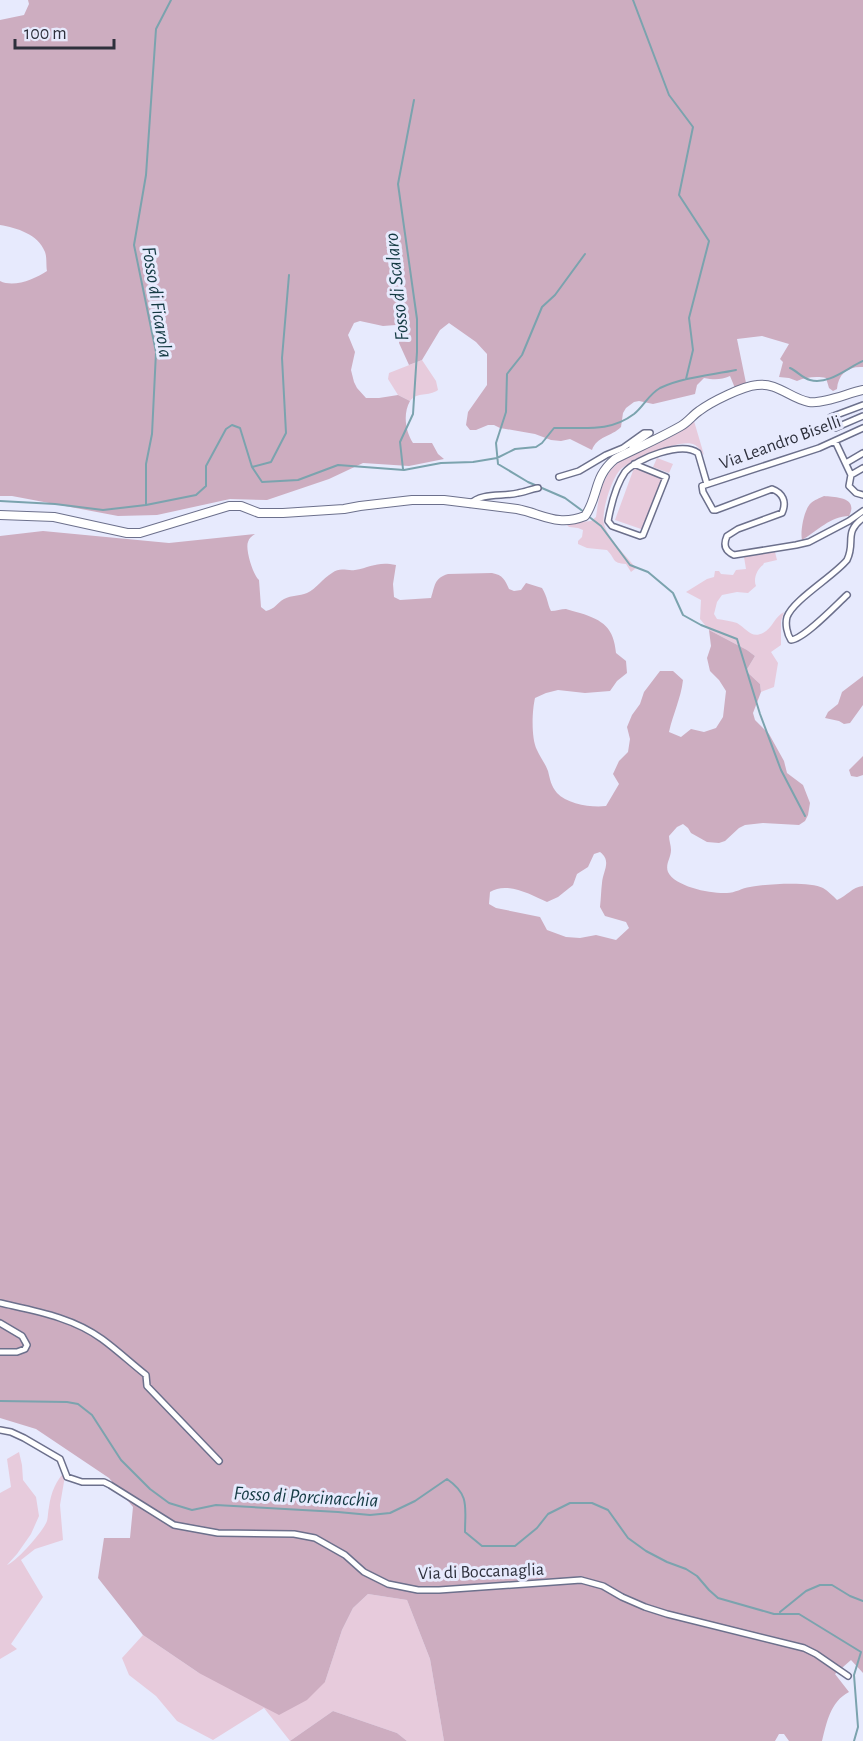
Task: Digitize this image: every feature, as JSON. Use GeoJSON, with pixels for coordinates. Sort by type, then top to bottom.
{"type":"FeatureCollection","features":[{"type":"Feature","properties":{"kind":"main road"},"geometry":{"type":"LineString","coordinates":[[0,515],[54,518],[128,533],[140,533],[229,506],[241,506],[259,513],[283,513],[344,509],[412,500],[444,500],[517,509],[549,520],[572,519],[587,514],[598,481],[609,464],[684,424],[707,405],[755,385],[773,386],[808,402],[863,390]]}},
{"type":"Feature","properties":{"kind":"street"},"geometry":{"type":"LineString","coordinates":[[863,405],[831,417],[834,428],[863,416]]}},
{"type":"Feature","properties":{"kind":"street","name":"Via Leandro Biselli"},"geometry":{"type":"LineString","coordinates":[[707,484],[819,447],[863,428]]}},
{"type":"Feature","properties":{"kind":"street"},"geometry":{"type":"LineString","coordinates":[[560,477],[579,471],[622,448],[644,433],[650,433],[633,445],[633,450]]}},
{"type":"Feature","properties":{"kind":"street"},"geometry":{"type":"LineString","coordinates":[[835,441],[851,475],[849,486],[856,493],[863,495]]}},
{"type":"Feature","properties":{"kind":"street"},"geometry":{"type":"LineString","coordinates":[[634,464],[666,477],[642,536],[612,526],[608,521],[620,480],[626,471],[634,464],[662,452],[690,449],[698,453],[707,484],[702,486],[703,492],[713,510],[772,489],[778,492],[785,503],[782,513],[738,529],[727,536],[725,548],[734,555],[809,542],[863,511]]}},
{"type":"Feature","properties":{"kind":"street"},"geometry":{"type":"LineString","coordinates":[[846,463],[863,453]]}},
{"type":"Feature","properties":{"kind":"street"},"geometry":{"type":"LineString","coordinates":[[851,475],[863,468]]}},
{"type":"Feature","properties":{"kind":"street"},"geometry":{"type":"LineString","coordinates":[[470,504],[480,498],[538,488]]}},
{"type":"Feature","properties":{"kind":"street"},"geometry":{"type":"LineString","coordinates":[[847,595],[802,635],[794,641],[790,640],[787,627],[788,617],[807,594],[847,560],[850,555],[854,525],[863,518]]}},
{"type":"Feature","properties":{"kind":"street"},"geometry":{"type":"LineString","coordinates":[[0,1303],[56,1317],[80,1326],[101,1338],[146,1375],[147,1386],[219,1461]]}},
{"type":"Feature","properties":{"kind":"street"},"geometry":{"type":"LineString","coordinates":[[0,1323],[22,1336],[27,1345],[25,1349],[16,1352],[0,1352]]}},
{"type":"Feature","properties":{"kind":"street","name":"Via di Boccanaglia"},"geometry":{"type":"LineString","coordinates":[[0,1430],[24,1438],[60,1459],[67,1477],[82,1482],[110,1485],[174,1525],[218,1533],[294,1534],[315,1538],[345,1555],[364,1572],[388,1584],[418,1590],[581,1580],[603,1586],[629,1600],[667,1614],[804,1648],[848,1676]]}},
{"type":"Feature","properties":{"kind":"shaded area"},"geometry":{"type":"Polygon","coordinates":[[[28,0],[863,0],[863,367],[845,372],[839,379],[837,389],[833,391],[829,388],[826,378],[812,377],[797,381],[779,377],[783,362],[780,359],[789,344],[762,336],[737,339],[746,383],[735,388],[730,376],[717,379],[704,378],[697,385],[695,394],[653,404],[634,402],[623,413],[621,427],[597,442],[592,450],[570,439],[551,440],[494,425],[470,430],[466,425],[468,412],[487,385],[487,354],[476,342],[449,323],[440,330],[422,360],[409,365],[399,343],[399,330],[396,325],[383,326],[360,321],[354,323],[348,335],[355,352],[351,370],[357,388],[366,398],[398,395],[410,401],[406,411],[406,422],[413,443],[432,443],[444,459],[409,466],[363,463],[329,479],[267,500],[230,499],[157,515],[118,516],[12,496],[0,496],[0,281],[18,283],[31,280],[47,271],[45,252],[32,236],[0,225],[0,20],[24,15],[29,4],[28,0]]]}},
{"type":"Feature","properties":{"kind":"shaded area"},"geometry":{"type":"Polygon","coordinates":[[[422,360],[436,381],[438,390],[416,396],[410,401],[398,395],[388,379],[389,373],[422,360]]]}},
{"type":"Feature","properties":{"kind":"shaded area"},"geometry":{"type":"Polygon","coordinates":[[[694,421],[704,455],[696,446],[689,443],[669,447],[622,468],[611,486],[604,511],[604,524],[613,541],[636,568],[631,572],[626,564],[616,562],[607,550],[587,548],[578,544],[583,530],[567,525],[591,521],[596,517],[603,485],[612,469],[624,459],[671,437],[694,421]]]}},
{"type":"Feature","properties":{"kind":"shaded area"},"geometry":{"type":"Polygon","coordinates":[[[657,458],[673,464],[669,473],[653,467],[657,458]]]}},
{"type":"Feature","properties":{"kind":"shaded area"},"geometry":{"type":"Polygon","coordinates":[[[634,468],[663,478],[644,530],[615,520],[634,468]]]}},
{"type":"Feature","properties":{"kind":"shaded area"},"geometry":{"type":"Polygon","coordinates":[[[824,496],[844,499],[848,502],[851,505],[849,516],[830,521],[802,540],[802,526],[806,510],[812,502],[824,496]]]}},
{"type":"Feature","properties":{"kind":"shaded area"},"geometry":{"type":"Polygon","coordinates":[[[43,531],[169,543],[255,534],[247,545],[252,568],[259,580],[261,607],[266,611],[284,599],[310,591],[335,571],[355,570],[379,564],[396,565],[393,584],[394,597],[400,600],[431,598],[438,580],[448,574],[492,573],[501,577],[509,589],[514,591],[521,590],[526,583],[542,588],[551,611],[568,609],[595,619],[606,626],[613,637],[616,653],[626,661],[627,673],[610,691],[585,693],[558,690],[535,698],[534,739],[552,785],[561,797],[587,806],[606,806],[619,784],[613,774],[619,761],[628,752],[630,739],[627,727],[644,692],[660,671],[673,671],[683,680],[669,732],[681,737],[691,729],[704,732],[716,728],[723,717],[726,691],[710,671],[707,658],[711,646],[709,630],[755,656],[746,671],[760,684],[761,692],[753,713],[755,720],[769,734],[784,761],[787,773],[803,785],[810,803],[808,815],[799,825],[763,823],[745,825],[719,843],[707,842],[691,833],[683,824],[669,836],[671,850],[667,869],[672,877],[686,886],[720,893],[730,893],[757,886],[798,884],[823,888],[837,900],[863,886],[863,1673],[851,1660],[835,1674],[849,1692],[833,1707],[822,1741],[789,1741],[784,1734],[779,1734],[775,1741],[444,1741],[430,1659],[407,1600],[368,1594],[353,1608],[342,1630],[325,1682],[307,1700],[279,1715],[199,1673],[143,1635],[98,1578],[104,1538],[130,1538],[133,1507],[109,1478],[36,1429],[0,1418],[0,536],[43,531]],[[600,852],[594,854],[588,867],[577,874],[573,885],[558,897],[547,902],[519,890],[504,888],[490,892],[489,904],[496,908],[540,917],[547,930],[566,937],[580,938],[596,935],[616,940],[629,928],[626,922],[605,916],[600,907],[606,866],[604,855],[600,852]]]}},
{"type":"Feature","properties":{"kind":"shaded area"},"geometry":{"type":"Polygon","coordinates":[[[775,552],[777,560],[764,563],[757,572],[756,586],[748,593],[737,592],[722,595],[717,602],[714,614],[717,619],[737,623],[755,635],[766,631],[784,612],[781,621],[781,645],[771,652],[778,663],[774,687],[761,692],[760,684],[746,671],[755,656],[709,630],[700,619],[701,600],[686,592],[714,577],[715,571],[733,575],[736,570],[746,569],[744,557],[775,552]]]}},
{"type":"Feature","properties":{"kind":"shaded area"},"geometry":{"type":"Polygon","coordinates":[[[863,676],[863,705],[850,723],[844,724],[825,718],[828,712],[838,704],[842,692],[863,676]]]}},
{"type":"Feature","properties":{"kind":"shaded area"},"geometry":{"type":"Polygon","coordinates":[[[863,756],[863,775],[851,776],[849,770],[863,756]]]}},
{"type":"Feature","properties":{"kind":"shaded area"},"geometry":{"type":"Polygon","coordinates":[[[19,1452],[23,1480],[36,1497],[39,1516],[31,1534],[7,1565],[23,1553],[45,1526],[53,1492],[66,1470],[60,1505],[63,1540],[35,1549],[21,1560],[43,1597],[11,1644],[17,1649],[0,1659],[0,1493],[11,1487],[7,1459],[19,1452]]]}},
{"type":"Feature","properties":{"kind":"shaded area"},"geometry":{"type":"Polygon","coordinates":[[[368,1594],[407,1600],[430,1659],[444,1741],[407,1741],[397,1733],[333,1711],[290,1741],[264,1708],[213,1740],[177,1721],[156,1696],[129,1675],[122,1658],[143,1635],[199,1673],[325,1682],[342,1630],[353,1608],[368,1594]]]}},
{"type":"Feature","properties":{"kind":"shaded area"},"geometry":{"type":"Polygon","coordinates":[[[333,1711],[397,1733],[407,1741],[290,1741],[333,1711]]]}},
{"type":"Feature","properties":{"kind":"waterway","name":"Fosso di Ficarola"},"geometry":{"type":"LineString","coordinates":[[146,505],[146,464],[152,434],[156,352],[134,245],[146,175],[156,29],[171,0]]}},
{"type":"Feature","properties":{"kind":"waterway"},"geometry":{"type":"LineString","coordinates":[[633,0],[669,95],[693,127],[679,195],[709,241],[689,318],[693,350],[686,379]]}},
{"type":"Feature","properties":{"kind":"waterway","name":"Fosso di Scalaro"},"geometry":{"type":"LineString","coordinates":[[403,469],[400,442],[413,414],[417,319],[398,184],[414,100]]}},
{"type":"Feature","properties":{"kind":"waterway"},"geometry":{"type":"LineString","coordinates":[[584,512],[565,498],[528,482],[498,464],[496,443],[506,412],[507,374],[522,355],[542,307],[555,295],[585,254]]}},
{"type":"Feature","properties":{"kind":"waterway"},"geometry":{"type":"LineString","coordinates":[[252,467],[271,462],[286,433],[282,358],[289,275]]}},
{"type":"Feature","properties":{"kind":"waterway"},"geometry":{"type":"LineString","coordinates":[[790,368],[807,379],[817,381],[838,375],[863,361]]}},
{"type":"Feature","properties":{"kind":"waterway"},"geometry":{"type":"LineString","coordinates":[[0,501],[103,510],[146,505],[196,495],[206,486],[206,466],[226,429],[232,425],[240,428],[252,467],[262,482],[298,480],[338,465],[404,470],[441,463],[473,462],[497,458],[515,449],[536,447],[554,428],[605,427],[625,420],[656,391],[669,384],[736,370]]}},
{"type":"Feature","properties":{"kind":"waterway"},"geometry":{"type":"LineString","coordinates":[[588,516],[601,526],[630,565],[648,572],[673,593],[683,615],[701,625],[737,639],[760,714],[781,770],[805,816]]}},
{"type":"Feature","properties":{"kind":"waterway","name":"Fosso di Porcinacchia"},"geometry":{"type":"LineString","coordinates":[[0,1401],[78,1404],[92,1415],[121,1460],[150,1489],[169,1503],[192,1510],[216,1505],[370,1515],[390,1513],[415,1501],[447,1479],[463,1496],[465,1532],[482,1546],[515,1546],[537,1528],[548,1514],[570,1503],[592,1503],[608,1510],[628,1538],[646,1551],[697,1576],[718,1598],[774,1614],[799,1614],[861,1652],[854,1675],[858,1727],[854,1741]]}},
{"type":"Feature","properties":{"kind":"waterway"},"geometry":{"type":"LineString","coordinates":[[780,1612],[806,1591],[820,1585],[832,1585],[863,1601]]}}]}
